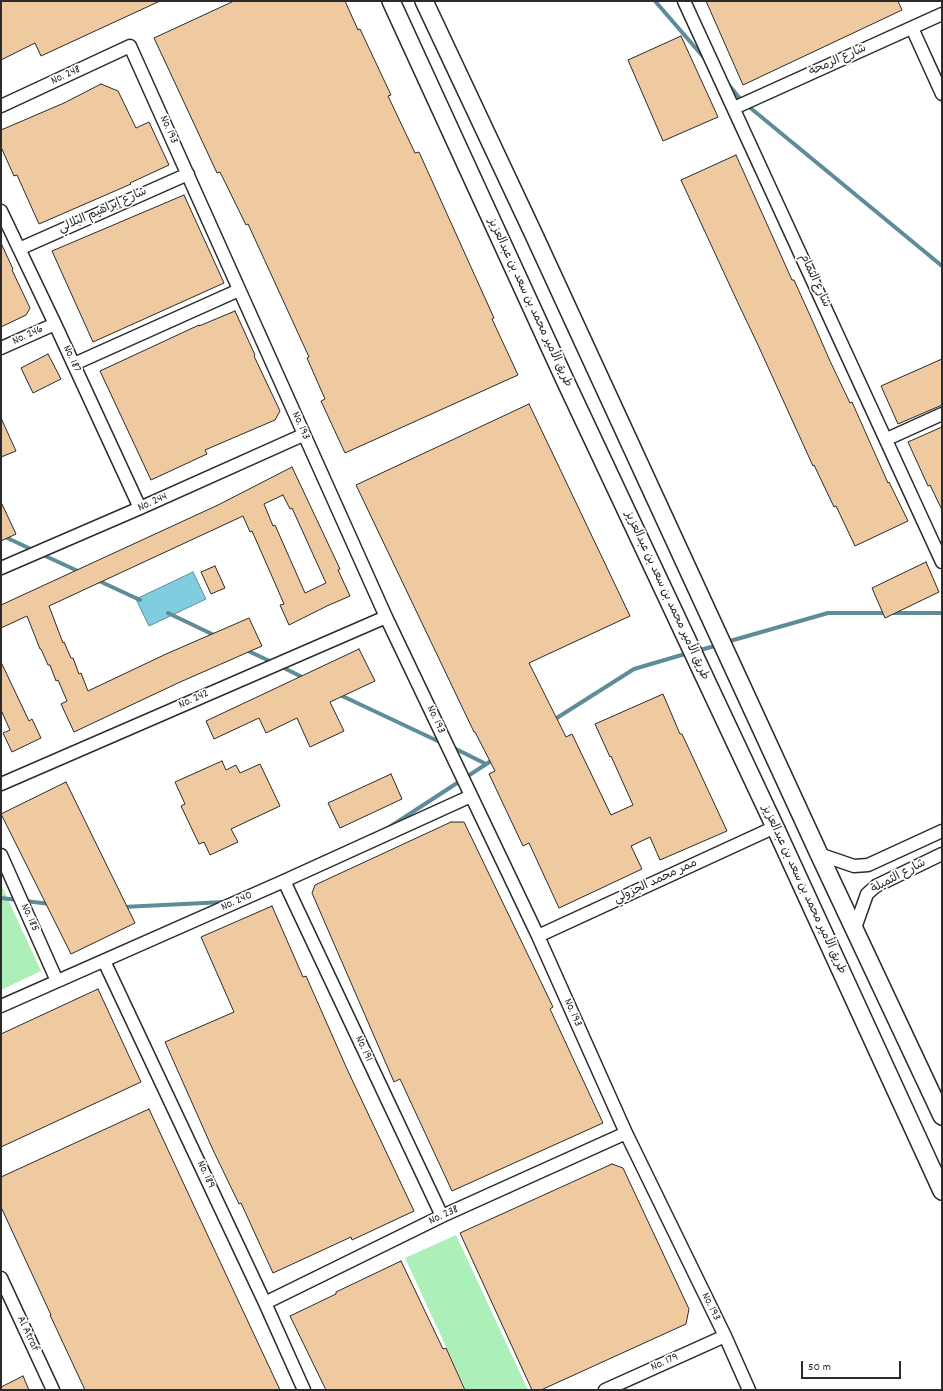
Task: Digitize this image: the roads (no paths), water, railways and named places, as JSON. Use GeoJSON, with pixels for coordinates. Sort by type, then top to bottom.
{"type":"FeatureCollection","features":[{"type":"Feature","properties":{"kind":"main road","name":"طريق الأمير محمد بن سعد بن عبدالعزيز"},"geometry":{"type":"LineString","coordinates":[[391,1],[560,371],[775,827],[942,1191]]}},
{"type":"Feature","properties":{"kind":"main road"},"geometry":{"type":"LineString","coordinates":[[424,1],[534,234],[819,854],[942,1116]]}},
{"type":"Feature","properties":{"kind":"street","name":"شارع الثمام"},"geometry":{"type":"LineString","coordinates":[[684,1],[942,562]]}},
{"type":"Feature","properties":{"kind":"street","name":"شارع الرمحة"},"geometry":{"type":"LineString","coordinates":[[734,108],[942,14]]}},
{"type":"Feature","properties":{"kind":"street"},"geometry":{"type":"LineString","coordinates":[[912,28],[942,94]]}},
{"type":"Feature","properties":{"kind":"street","name":"No. 248"},"geometry":{"type":"LineString","coordinates":[[1,106],[130,46]]}},
{"type":"Feature","properties":{"kind":"street","name":"No. 193"},"geometry":{"type":"LineString","coordinates":[[130,46],[386,617],[538,936],[626,1133],[725,1336],[748,1390]]}},
{"type":"Feature","properties":{"kind":"street","name":"شارع إبراهيم البلالي"},"geometry":{"type":"LineString","coordinates":[[19,249],[188,174]]}},
{"type":"Feature","properties":{"kind":"street","name":"No. 187"},"geometry":{"type":"LineString","coordinates":[[1,211],[74,364],[140,508]]}},
{"type":"Feature","properties":{"kind":"street"},"geometry":{"type":"LineString","coordinates":[[74,364],[239,290]]}},
{"type":"Feature","properties":{"kind":"street","name":"No. 246"},"geometry":{"type":"LineString","coordinates":[[1,348],[55,324]]}},
{"type":"Feature","properties":{"kind":"street"},"geometry":{"type":"LineString","coordinates":[[886,440],[942,414]]}},
{"type":"Feature","properties":{"kind":"street","name":"No. 244"},"geometry":{"type":"LineString","coordinates":[[1,568],[304,435]]}},
{"type":"Feature","properties":{"kind":"street","name":"No. 242"},"geometry":{"type":"LineString","coordinates":[[1,784],[386,617]]}},
{"type":"Feature","properties":{"kind":"street","name":"No. 240"},"geometry":{"type":"LineString","coordinates":[[1,1006],[284,881],[471,796]]}},
{"type":"Feature","properties":{"kind":"street","name":"ممر محمد الجزولي"},"geometry":{"type":"LineString","coordinates":[[538,936],[775,827]]}},
{"type":"Feature","properties":{"kind":"street","name":"شارع الثميلة"},"geometry":{"type":"LineString","coordinates":[[819,854],[854,866],[868,865],[942,831]]}},
{"type":"Feature","properties":{"kind":"street","name":"شارع الثميلة"},"geometry":{"type":"LineString","coordinates":[[854,928],[867,894],[876,886],[942,854]]}},
{"type":"Feature","properties":{"kind":"street","name":"No. 185"},"geometry":{"type":"LineString","coordinates":[[1,855],[57,981]]}},
{"type":"Feature","properties":{"kind":"street","name":"No. 191"},"geometry":{"type":"LineString","coordinates":[[284,881],[442,1216]]}},
{"type":"Feature","properties":{"kind":"street","name":"No. 189"},"geometry":{"type":"LineString","coordinates":[[104,961],[265,1303],[304,1390]]}},
{"type":"Feature","properties":{"kind":"street","name":"No. 238"},"geometry":{"type":"LineString","coordinates":[[265,1303],[442,1216],[626,1133]]}},
{"type":"Feature","properties":{"kind":"street","name":"Al Atraf"},"geometry":{"type":"LineString","coordinates":[[1,1278],[53,1390]]}},
{"type":"Feature","properties":{"kind":"street","name":"No. 179"},"geometry":{"type":"LineString","coordinates":[[605,1390],[725,1336]]}},
{"type":"Feature","properties":{"kind":"water"},"geometry":{"type":"Polygon","coordinates":[[[193,572],[206,599],[149,626],[136,599],[193,572]]]}},
{"type":"Feature","properties":{"kind":"waterway"},"geometry":{"type":"LineString","coordinates":[[655,1],[706,60]]}},
{"type":"Feature","properties":{"kind":"waterway"},"geometry":{"type":"LineString","coordinates":[[728,84],[742,101],[942,266]]}},
{"type":"Feature","properties":{"kind":"waterway"},"geometry":{"type":"LineString","coordinates":[[1,535],[35,551]]}},
{"type":"Feature","properties":{"kind":"waterway"},"geometry":{"type":"LineString","coordinates":[[41,554],[80,572]]}},
{"type":"Feature","properties":{"kind":"waterway"},"geometry":{"type":"LineString","coordinates":[[97,580],[140,600]]}},
{"type":"Feature","properties":{"kind":"waterway"},"geometry":{"type":"LineString","coordinates":[[168,613],[216,636]]}},
{"type":"Feature","properties":{"kind":"waterway"},"geometry":{"type":"LineString","coordinates":[[730,641],[828,613],[942,613]]}},
{"type":"Feature","properties":{"kind":"waterway"},"geometry":{"type":"LineString","coordinates":[[700,650],[715,646]]}},
{"type":"Feature","properties":{"kind":"waterway"},"geometry":{"type":"LineString","coordinates":[[246,650],[274,663]]}},
{"type":"Feature","properties":{"kind":"waterway"},"geometry":{"type":"LineString","coordinates":[[552,721],[634,669],[685,654]]}},
{"type":"Feature","properties":{"kind":"waterway"},"geometry":{"type":"LineString","coordinates":[[280,666],[304,678]]}},
{"type":"Feature","properties":{"kind":"waterway"},"geometry":{"type":"LineString","coordinates":[[338,694],[442,743]]}},
{"type":"Feature","properties":{"kind":"waterway"},"geometry":{"type":"LineString","coordinates":[[452,747],[486,764]]}},
{"type":"Feature","properties":{"kind":"waterway"},"geometry":{"type":"LineString","coordinates":[[388,828],[494,759]]}},
{"type":"Feature","properties":{"kind":"waterway"},"geometry":{"type":"LineString","coordinates":[[1,898],[50,904]]}},
{"type":"Feature","properties":{"kind":"waterway"},"geometry":{"type":"LineString","coordinates":[[123,907],[224,902]]}}]}
